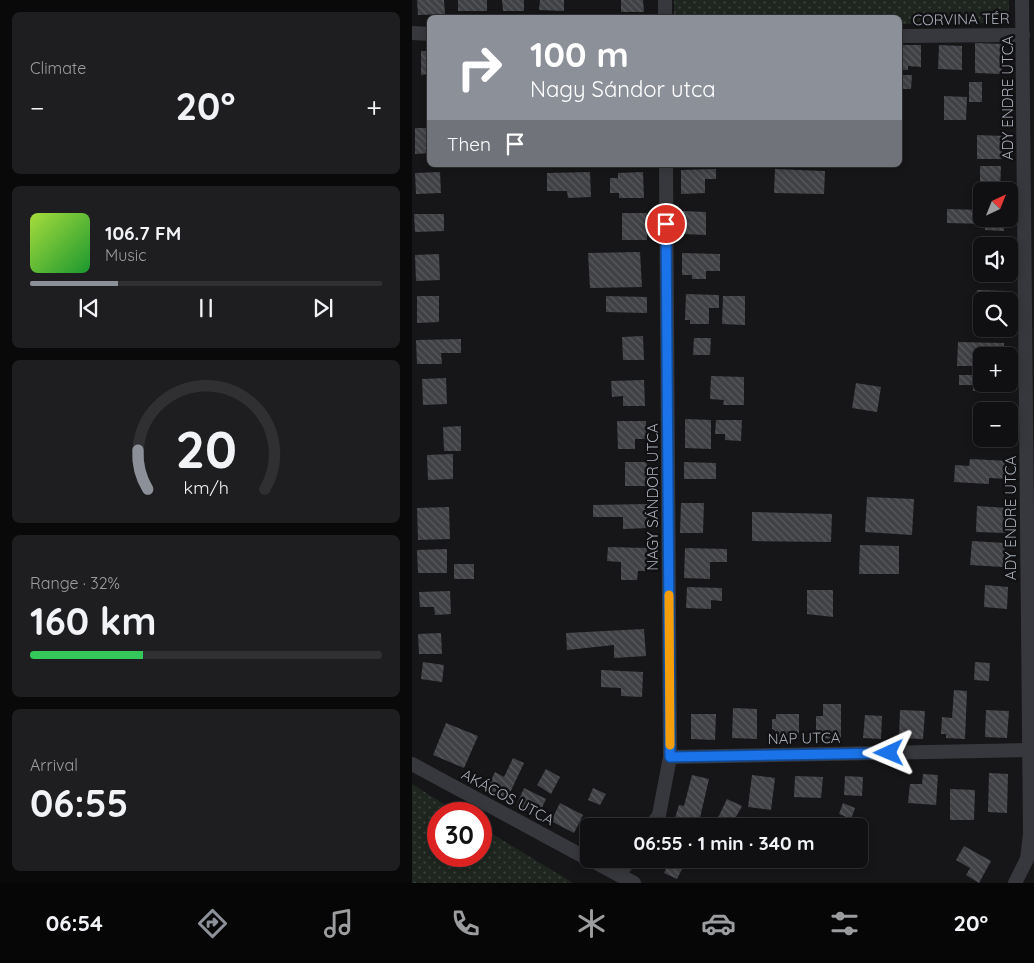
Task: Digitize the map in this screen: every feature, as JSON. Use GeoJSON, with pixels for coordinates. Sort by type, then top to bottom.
{"type":"FeatureCollection","features":[{"type":"Feature","properties":{"kind":"street"},"geometry":{"type":"LineString","coordinates":[[664,0],[665,15]]}},
{"type":"Feature","properties":{"kind":"street","name":"ADY ENDRE UTCA"},"geometry":{"type":"LineString","coordinates":[[1015,883],[1027,859],[1030,834],[1022,0]]}},
{"type":"Feature","properties":{"kind":"street"},"geometry":{"type":"LineString","coordinates":[[412,33],[427,34]]}},
{"type":"Feature","properties":{"kind":"street","name":"CORVINA TÉR"},"geometry":{"type":"LineString","coordinates":[[902,36],[1023,35]]}},
{"type":"Feature","properties":{"kind":"street","name":"NAGY SÁNDOR UTCA"},"geometry":{"type":"LineString","coordinates":[[657,818],[670,757],[666,167]]}},
{"type":"Feature","properties":{"kind":"street","name":"NAP UTCA"},"geometry":{"type":"LineString","coordinates":[[670,757],[1028,750]]}},
{"type":"Feature","properties":{"kind":"street","name":"AKÁCOS UTCA"},"geometry":{"type":"LineString","coordinates":[[412,764],[580,855]]}},
{"type":"Feature","properties":{"kind":"street","name":"AKÁCOS UTCA"},"geometry":{"type":"LineString","coordinates":[[605,868],[634,883]]}},
{"type":"Feature","properties":{"kind":"street"},"geometry":{"type":"LineString","coordinates":[[619,875],[624,868]]}},
{"type":"Feature","properties":{"kind":"shaded area"},"geometry":{"type":"Polygon","coordinates":[[[674,0],[1009,0],[1009,23],[902,24],[902,15],[674,15],[674,0]]]}},
{"type":"Feature","properties":{"kind":"shaded area"},"geometry":{"type":"Polygon","coordinates":[[[412,784],[441,802],[427,802],[427,867],[492,867],[492,834],[573,883],[412,883],[412,784]]]}},
{"type":"Feature","properties":{"kind":"building"},"geometry":{"type":"Polygon","coordinates":[[[417,0],[444,0],[445,14],[418,15],[417,0]]]}},
{"type":"Feature","properties":{"kind":"building"},"geometry":{"type":"Polygon","coordinates":[[[458,0],[487,0],[487,11],[458,11],[458,0]]]}},
{"type":"Feature","properties":{"kind":"building"},"geometry":{"type":"Polygon","coordinates":[[[502,0],[524,0],[524,11],[503,11],[502,0]]]}},
{"type":"Feature","properties":{"kind":"building"},"geometry":{"type":"Polygon","coordinates":[[[540,0],[564,0],[564,11],[539,10],[540,0]]]}},
{"type":"Feature","properties":{"kind":"building"},"geometry":{"type":"Polygon","coordinates":[[[621,0],[643,0],[644,12],[621,12],[621,0]]]}},
{"type":"Feature","properties":{"kind":"building"},"geometry":{"type":"Polygon","coordinates":[[[975,43],[1003,44],[1002,74],[975,73],[975,43]]]}},
{"type":"Feature","properties":{"kind":"building"},"geometry":{"type":"Polygon","coordinates":[[[902,45],[921,45],[921,67],[908,66],[908,70],[902,70],[902,45]]]}},
{"type":"Feature","properties":{"kind":"building"},"geometry":{"type":"Polygon","coordinates":[[[939,45],[962,46],[962,70],[938,69],[939,45]]]}},
{"type":"Feature","properties":{"kind":"building"},"geometry":{"type":"Polygon","coordinates":[[[421,51],[427,51],[427,74],[421,75],[421,51]]]}},
{"type":"Feature","properties":{"kind":"building"},"geometry":{"type":"Polygon","coordinates":[[[902,75],[912,75],[911,89],[902,89],[902,75]]]}},
{"type":"Feature","properties":{"kind":"building"},"geometry":{"type":"Polygon","coordinates":[[[969,82],[982,82],[982,102],[969,102],[969,82]]]}},
{"type":"Feature","properties":{"kind":"building"},"geometry":{"type":"Polygon","coordinates":[[[944,96],[967,97],[966,120],[944,120],[944,96]]]}},
{"type":"Feature","properties":{"kind":"building"},"geometry":{"type":"Polygon","coordinates":[[[415,128],[427,128],[427,153],[415,154],[415,128]]]}},
{"type":"Feature","properties":{"kind":"building"},"geometry":{"type":"Polygon","coordinates":[[[977,135],[1003,136],[1002,159],[977,159],[977,135]]]}},
{"type":"Feature","properties":{"kind":"building"},"geometry":{"type":"Polygon","coordinates":[[[980,166],[1001,166],[1000,182],[980,182],[980,166]]]}},
{"type":"Feature","properties":{"kind":"building"},"geometry":{"type":"Polygon","coordinates":[[[716,169],[716,179],[705,179],[705,193],[681,194],[681,170],[716,169]]]}},
{"type":"Feature","properties":{"kind":"building"},"geometry":{"type":"Polygon","coordinates":[[[775,169],[825,171],[824,194],[774,193],[775,169]]]}},
{"type":"Feature","properties":{"kind":"building"},"geometry":{"type":"Polygon","coordinates":[[[440,172],[441,193],[416,194],[415,173],[440,172]]]}},
{"type":"Feature","properties":{"kind":"building"},"geometry":{"type":"Polygon","coordinates":[[[590,172],[591,197],[568,198],[567,191],[547,191],[547,173],[590,172]]]}},
{"type":"Feature","properties":{"kind":"building"},"geometry":{"type":"Polygon","coordinates":[[[643,172],[644,198],[619,198],[619,193],[610,193],[610,178],[618,178],[618,173],[643,172]]]}},
{"type":"Feature","properties":{"kind":"building"},"geometry":{"type":"Polygon","coordinates":[[[947,209],[973,210],[973,224],[947,223],[947,209]]]}},
{"type":"Feature","properties":{"kind":"building"},"geometry":{"type":"Polygon","coordinates":[[[683,211],[706,212],[706,235],[683,234],[683,211]]]}},
{"type":"Feature","properties":{"kind":"building"},"geometry":{"type":"Polygon","coordinates":[[[622,213],[647,213],[647,240],[622,240],[622,213]]]}},
{"type":"Feature","properties":{"kind":"building"},"geometry":{"type":"Polygon","coordinates":[[[414,214],[444,214],[444,231],[415,232],[414,214]]]}},
{"type":"Feature","properties":{"kind":"building"},"geometry":{"type":"Polygon","coordinates":[[[985,228],[1004,228],[1004,231],[985,230],[985,228]]]}},
{"type":"Feature","properties":{"kind":"building"},"geometry":{"type":"Polygon","coordinates":[[[640,252],[642,287],[590,288],[588,253],[640,252]]]}},
{"type":"Feature","properties":{"kind":"building"},"geometry":{"type":"Polygon","coordinates":[[[682,253],[720,254],[720,271],[706,271],[706,279],[692,279],[692,275],[682,275],[682,253]]]}},
{"type":"Feature","properties":{"kind":"building"},"geometry":{"type":"Polygon","coordinates":[[[439,254],[440,280],[416,281],[415,255],[439,254]]]}},
{"type":"Feature","properties":{"kind":"building"},"geometry":{"type":"Polygon","coordinates":[[[977,290],[1007,291],[1007,292],[977,292],[977,290]]]}},
{"type":"Feature","properties":{"kind":"building"},"geometry":{"type":"Polygon","coordinates":[[[686,294],[719,295],[719,308],[709,308],[709,324],[690,324],[690,320],[685,320],[686,294]]]}},
{"type":"Feature","properties":{"kind":"building"},"geometry":{"type":"Polygon","coordinates":[[[417,296],[439,296],[439,322],[417,323],[417,296]]]}},
{"type":"Feature","properties":{"kind":"building"},"geometry":{"type":"Polygon","coordinates":[[[606,296],[647,297],[647,313],[606,312],[606,296]]]}},
{"type":"Feature","properties":{"kind":"building"},"geometry":{"type":"Polygon","coordinates":[[[723,296],[745,296],[745,325],[722,324],[723,296]]]}},
{"type":"Feature","properties":{"kind":"building"},"geometry":{"type":"Polygon","coordinates":[[[643,336],[644,360],[623,360],[622,337],[643,336]]]}},
{"type":"Feature","properties":{"kind":"building"},"geometry":{"type":"Polygon","coordinates":[[[694,338],[711,338],[710,355],[693,355],[694,338]]]}},
{"type":"Feature","properties":{"kind":"building"},"geometry":{"type":"Polygon","coordinates":[[[461,339],[461,353],[441,353],[442,364],[417,364],[416,340],[461,339]]]}},
{"type":"Feature","properties":{"kind":"building"},"geometry":{"type":"Polygon","coordinates":[[[958,342],[1004,343],[1004,347],[973,347],[973,366],[957,366],[958,342]]]}},
{"type":"Feature","properties":{"kind":"building"},"geometry":{"type":"Polygon","coordinates":[[[959,375],[973,375],[973,385],[959,385],[959,375]]]}},
{"type":"Feature","properties":{"kind":"building"},"geometry":{"type":"Polygon","coordinates":[[[711,376],[744,377],[744,405],[723,405],[724,400],[710,399],[711,376]]]}},
{"type":"Feature","properties":{"kind":"building"},"geometry":{"type":"Polygon","coordinates":[[[446,378],[447,404],[423,405],[422,379],[446,378]]]}},
{"type":"Feature","properties":{"kind":"building"},"geometry":{"type":"Polygon","coordinates":[[[644,380],[645,406],[623,406],[623,396],[612,397],[611,381],[644,380]]]}},
{"type":"Feature","properties":{"kind":"building"},"geometry":{"type":"Polygon","coordinates":[[[856,383],[881,387],[877,412],[852,408],[856,383]]]}},
{"type":"Feature","properties":{"kind":"building"},"geometry":{"type":"Polygon","coordinates":[[[685,419],[711,420],[711,449],[685,448],[685,419]]]}},
{"type":"Feature","properties":{"kind":"building"},"geometry":{"type":"Polygon","coordinates":[[[716,420],[742,420],[741,441],[725,440],[725,434],[715,434],[716,420]]]}},
{"type":"Feature","properties":{"kind":"building"},"geometry":{"type":"Polygon","coordinates":[[[617,421],[646,421],[646,439],[635,439],[635,449],[618,449],[617,421]]]}},
{"type":"Feature","properties":{"kind":"building"},"geometry":{"type":"Polygon","coordinates":[[[461,426],[461,451],[444,451],[443,427],[461,426]]]}},
{"type":"Feature","properties":{"kind":"building"},"geometry":{"type":"Polygon","coordinates":[[[453,454],[453,479],[428,480],[427,455],[453,454]]]}},
{"type":"Feature","properties":{"kind":"building"},"geometry":{"type":"Polygon","coordinates":[[[970,459],[1009,461],[1008,479],[989,478],[989,484],[954,482],[955,465],[969,466],[970,459]]]}},
{"type":"Feature","properties":{"kind":"building"},"geometry":{"type":"Polygon","coordinates":[[[625,462],[647,462],[647,486],[625,486],[625,462]]]}},
{"type":"Feature","properties":{"kind":"building"},"geometry":{"type":"Polygon","coordinates":[[[684,462],[716,463],[716,479],[684,479],[684,462]]]}},
{"type":"Feature","properties":{"kind":"building"},"geometry":{"type":"Polygon","coordinates":[[[867,497],[914,499],[912,535],[865,532],[867,497]]]}},
{"type":"Feature","properties":{"kind":"building"},"geometry":{"type":"Polygon","coordinates":[[[681,503],[704,503],[703,533],[680,533],[681,503]]]}},
{"type":"Feature","properties":{"kind":"building"},"geometry":{"type":"Polygon","coordinates":[[[647,504],[648,528],[623,529],[623,517],[593,517],[593,505],[647,504]]]}},
{"type":"Feature","properties":{"kind":"building"},"geometry":{"type":"Polygon","coordinates":[[[977,506],[1007,508],[1006,533],[976,532],[977,506]]]}},
{"type":"Feature","properties":{"kind":"building"},"geometry":{"type":"Polygon","coordinates":[[[449,507],[450,539],[418,540],[417,508],[449,507]]]}},
{"type":"Feature","properties":{"kind":"building"},"geometry":{"type":"Polygon","coordinates":[[[752,512],[832,514],[831,542],[752,541],[752,512]]]}},
{"type":"Feature","properties":{"kind":"building"},"geometry":{"type":"Polygon","coordinates":[[[972,541],[1005,543],[1003,567],[970,565],[972,541]]]}},
{"type":"Feature","properties":{"kind":"building"},"geometry":{"type":"Polygon","coordinates":[[[860,545],[899,546],[899,574],[859,574],[860,545]]]}},
{"type":"Feature","properties":{"kind":"building"},"geometry":{"type":"Polygon","coordinates":[[[608,547],[647,548],[646,571],[638,571],[637,580],[621,580],[621,562],[607,561],[608,547]]]}},
{"type":"Feature","properties":{"kind":"building"},"geometry":{"type":"Polygon","coordinates":[[[685,548],[727,549],[727,562],[710,562],[710,579],[684,578],[685,548]]]}},
{"type":"Feature","properties":{"kind":"building"},"geometry":{"type":"Polygon","coordinates":[[[447,549],[447,573],[418,573],[417,550],[447,549]]]}},
{"type":"Feature","properties":{"kind":"building"},"geometry":{"type":"Polygon","coordinates":[[[454,564],[474,564],[474,579],[454,579],[454,564]]]}},
{"type":"Feature","properties":{"kind":"building"},"geometry":{"type":"Polygon","coordinates":[[[985,585],[1008,587],[1007,609],[984,607],[985,585]]]}},
{"type":"Feature","properties":{"kind":"building"},"geometry":{"type":"Polygon","coordinates":[[[687,587],[722,588],[722,601],[711,600],[711,609],[686,608],[687,587]]]}},
{"type":"Feature","properties":{"kind":"building"},"geometry":{"type":"Polygon","coordinates":[[[807,590],[833,590],[833,617],[807,614],[807,590]]]}},
{"type":"Feature","properties":{"kind":"building"},"geometry":{"type":"Polygon","coordinates":[[[450,591],[451,614],[435,615],[434,607],[420,607],[419,592],[450,591]]]}},
{"type":"Feature","properties":{"kind":"building"},"geometry":{"type":"Polygon","coordinates":[[[644,629],[646,656],[614,658],[614,645],[567,650],[566,633],[644,629]]]}},
{"type":"Feature","properties":{"kind":"building"},"geometry":{"type":"Polygon","coordinates":[[[441,633],[442,654],[419,654],[418,634],[441,633]]]}},
{"type":"Feature","properties":{"kind":"building"},"geometry":{"type":"Polygon","coordinates":[[[423,662],[444,665],[442,682],[421,679],[423,662]]]}},
{"type":"Feature","properties":{"kind":"building"},"geometry":{"type":"Polygon","coordinates":[[[975,662],[990,663],[989,681],[974,680],[975,662]]]}},
{"type":"Feature","properties":{"kind":"building"},"geometry":{"type":"Polygon","coordinates":[[[601,670],[643,672],[642,697],[621,696],[621,688],[601,687],[601,670]]]}},
{"type":"Feature","properties":{"kind":"building"},"geometry":{"type":"Polygon","coordinates":[[[954,690],[967,691],[965,739],[946,738],[946,734],[941,734],[942,717],[952,718],[954,690]]]}},
{"type":"Feature","properties":{"kind":"building"},"geometry":{"type":"Polygon","coordinates":[[[823,704],[841,704],[841,739],[816,738],[816,716],[823,716],[823,704]]]}},
{"type":"Feature","properties":{"kind":"building"},"geometry":{"type":"Polygon","coordinates":[[[733,708],[757,709],[757,739],[732,738],[733,708]]]}},
{"type":"Feature","properties":{"kind":"building"},"geometry":{"type":"Polygon","coordinates":[[[900,710],[925,711],[923,739],[899,738],[900,710]]]}},
{"type":"Feature","properties":{"kind":"building"},"geometry":{"type":"Polygon","coordinates":[[[986,710],[1009,711],[1007,738],[985,737],[986,710]]]}},
{"type":"Feature","properties":{"kind":"building"},"geometry":{"type":"Polygon","coordinates":[[[691,714],[716,714],[715,740],[691,739],[691,714]]]}},
{"type":"Feature","properties":{"kind":"building"},"geometry":{"type":"Polygon","coordinates":[[[776,714],[799,714],[799,739],[775,738],[775,730],[772,729],[772,719],[776,719],[776,714]]]}},
{"type":"Feature","properties":{"kind":"building"},"geometry":{"type":"Polygon","coordinates":[[[865,715],[882,716],[881,739],[863,738],[865,715]]]}},
{"type":"Feature","properties":{"kind":"building"},"geometry":{"type":"Polygon","coordinates":[[[446,723],[478,736],[464,768],[433,755],[446,723]]]}},
{"type":"Feature","properties":{"kind":"building"},"geometry":{"type":"Polygon","coordinates":[[[513,758],[524,763],[507,799],[487,789],[495,772],[504,777],[513,758]]]}},
{"type":"Feature","properties":{"kind":"building"},"geometry":{"type":"Polygon","coordinates":[[[546,769],[560,777],[551,794],[537,785],[546,769]]]}},
{"type":"Feature","properties":{"kind":"building"},"geometry":{"type":"Polygon","coordinates":[[[989,773],[1008,774],[1007,813],[988,812],[989,773]]]}},
{"type":"Feature","properties":{"kind":"building"},"geometry":{"type":"Polygon","coordinates":[[[923,774],[938,775],[936,805],[908,803],[910,784],[922,784],[923,774]]]}},
{"type":"Feature","properties":{"kind":"building"},"geometry":{"type":"Polygon","coordinates":[[[692,775],[709,779],[700,818],[675,818],[679,805],[684,806],[692,775]]]}},
{"type":"Feature","properties":{"kind":"building"},"geometry":{"type":"Polygon","coordinates":[[[752,775],[775,778],[771,810],[748,807],[752,775]]]}},
{"type":"Feature","properties":{"kind":"building"},"geometry":{"type":"Polygon","coordinates":[[[795,776],[823,777],[821,798],[794,797],[795,776]]]}},
{"type":"Feature","properties":{"kind":"building"},"geometry":{"type":"Polygon","coordinates":[[[845,776],[863,777],[862,796],[844,795],[845,776]]]}},
{"type":"Feature","properties":{"kind":"building"},"geometry":{"type":"Polygon","coordinates":[[[524,788],[546,799],[538,816],[516,806],[524,788]]]}},
{"type":"Feature","properties":{"kind":"building"},"geometry":{"type":"Polygon","coordinates":[[[593,788],[606,794],[600,805],[588,800],[593,788]]]}},
{"type":"Feature","properties":{"kind":"building"},"geometry":{"type":"Polygon","coordinates":[[[950,789],[975,790],[974,820],[950,820],[950,789]]]}},
{"type":"Feature","properties":{"kind":"building"},"geometry":{"type":"Polygon","coordinates":[[[727,799],[742,806],[735,818],[718,818],[727,799]]]}},
{"type":"Feature","properties":{"kind":"building"},"geometry":{"type":"Polygon","coordinates":[[[560,803],[583,815],[574,833],[551,821],[560,803]]]}},
{"type":"Feature","properties":{"kind":"building"},"geometry":{"type":"Polygon","coordinates":[[[843,803],[855,808],[851,818],[839,814],[843,803]]]}},
{"type":"Feature","properties":{"kind":"building"},"geometry":{"type":"Polygon","coordinates":[[[964,846],[991,861],[979,883],[966,875],[970,868],[956,860],[964,846]]]}},
{"type":"Feature","properties":{"kind":"building"},"geometry":{"type":"Polygon","coordinates":[[[666,868],[682,868],[677,879],[664,873],[666,868]]]}},
{"type":"Feature","properties":{"kind":"slow traffic"},"geometry":{"type":"LineString","coordinates":[[669,595],[670,745]]}},
{"type":"Feature","properties":{"kind":"route"},"geometry":{"type":"LineString","coordinates":[[666,224],[670,757],[889,753]]}}]}
